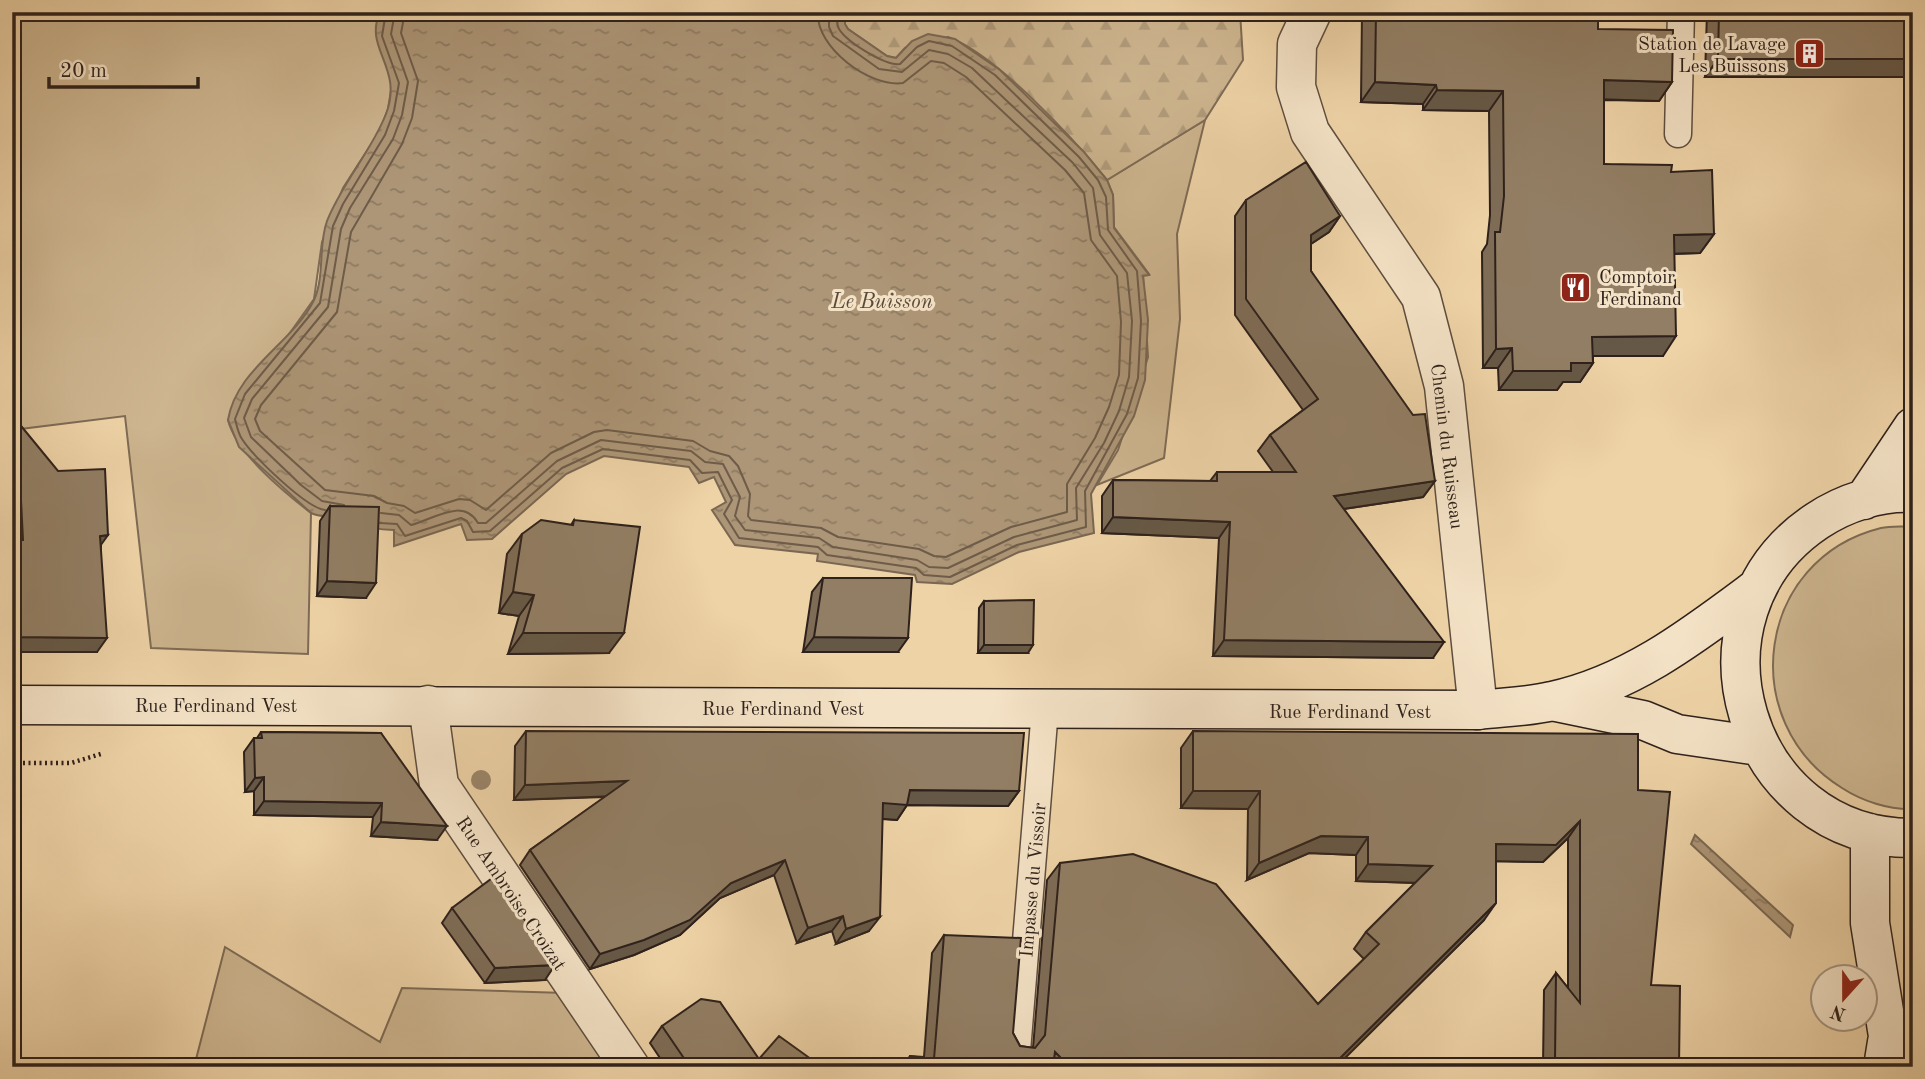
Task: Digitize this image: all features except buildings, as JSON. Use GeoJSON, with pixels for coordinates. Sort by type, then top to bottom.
{"type":"FeatureCollection","features":[{"type":"Feature","properties":{"kind":"main road","name":"Chemin du Ruisseau"},"geometry":{"type":"LineString","coordinates":[[1312,12],[1297,44],[1296,88],[1310,132],[1421,297],[1444,386],[1478,710]]}},
{"type":"Feature","properties":{"kind":"main road"},"geometry":{"type":"LineString","coordinates":[[1864,500],[1913,428]]}},
{"type":"Feature","properties":{"kind":"main road"},"geometry":{"type":"LineString","coordinates":[[1913,493],[1864,500],[1826,515],[1794,539],[1767,571],[1757,588],[1744,627],[1739,667],[1745,708],[1759,746],[1783,780],[1798,795],[1831,818],[1870,833],[1913,838]]}},
{"type":"Feature","properties":{"kind":"main road"},"geometry":{"type":"LineString","coordinates":[[1554,701],[1606,685],[1675,650],[1757,588]]}},
{"type":"Feature","properties":{"kind":"main road","name":"Rue Ferdinand Vest"},"geometry":{"type":"LineString","coordinates":[[12,705],[1478,710],[1554,701]]}},
{"type":"Feature","properties":{"kind":"main road"},"geometry":{"type":"LineString","coordinates":[[1554,701],[1643,720],[1677,734],[1759,746]]}},
{"type":"Feature","properties":{"kind":"main road","name":"Rue Ambroise Croizat"},"geometry":{"type":"LineString","coordinates":[[428,705],[439,785],[630,1067]]}},
{"type":"Feature","properties":{"kind":"main road"},"geometry":{"type":"LineString","coordinates":[[1870,833],[1870,923],[1888,1036],[1883,1067]]}},
{"type":"Feature","properties":{"kind":"lane"},"geometry":{"type":"LineString","coordinates":[[1678,134],[1681,12]]}},
{"type":"Feature","properties":{"kind":"lane","name":"Impasse du Vissoir"},"geometry":{"type":"LineString","coordinates":[[1017,1051],[1045,709]]}},
{"type":"Feature","properties":{"kind":"path"},"geometry":{"type":"LineString","coordinates":[[12,763],[71,763],[113,750]]}},
{"type":"Feature","properties":{"kind":"green space"},"geometry":{"type":"Polygon","coordinates":[[[12,12],[380,12],[378,16],[392,84],[388,109],[379,132],[343,188],[322,242],[314,299],[228,420],[233,433],[251,458],[275,483],[311,513],[308,654],[151,648],[125,416],[12,430],[12,12]]]}},
{"type":"Feature","properties":{"kind":"green space"},"geometry":{"type":"Polygon","coordinates":[[[845,12],[1240,12],[1243,60],[1205,120],[1107,180],[1033,100],[989,61],[968,47],[948,37],[905,48],[896,58],[887,56],[848,29],[845,25],[845,12]]]}},
{"type":"Feature","properties":{"kind":"green space"},"geometry":{"type":"Polygon","coordinates":[[[1205,120],[1177,234],[1180,319],[1164,458],[1097,485],[1118,450],[1148,357],[1143,275],[1149,274],[1114,227],[1113,195],[1107,180],[1205,120]]]}},
{"type":"Feature","properties":{"kind":"green space"},"geometry":{"type":"Polygon","coordinates":[[[1913,526],[1913,809],[1904,809],[1876,804],[1850,793],[1808,759],[1785,724],[1774,685],[1774,645],[1786,606],[1807,572],[1839,545],[1881,528],[1913,526]]]}},
{"type":"Feature","properties":{"kind":"green space"},"geometry":{"type":"Polygon","coordinates":[[[225,947],[380,1042],[402,988],[565,993],[619,1067],[194,1067],[225,947]]]}},
{"type":"Feature","properties":{"kind":"water","name":"Le Buisson"},"geometry":{"type":"Polygon","coordinates":[[[380,12],[845,12],[848,29],[887,56],[896,58],[912,41],[928,34],[955,39],[1000,70],[1084,152],[1107,180],[1113,195],[1114,228],[1149,275],[1143,276],[1148,320],[1145,380],[1134,416],[1091,494],[1094,533],[1019,552],[952,584],[917,582],[915,575],[817,561],[818,554],[735,545],[712,510],[726,502],[714,477],[699,483],[689,467],[604,456],[566,474],[492,539],[467,540],[461,524],[394,546],[394,530],[372,528],[311,513],[239,447],[228,420],[233,402],[242,386],[293,330],[314,300],[327,221],[386,114],[390,83],[376,37],[380,12]]]}},
{"type":"Feature","properties":{"kind":"water"},"geometry":{"type":"Polygon","coordinates":[[[1695,835],[1793,925],[1790,937],[1691,844],[1695,835]]]}},
{"type":"Feature","properties":{"kind":"place","name":"Station de Lavage Les Buissons"},"geometry":{"type":"Point","coordinates":[1809,54]}},
{"type":"Feature","properties":{"kind":"place","name":"Comptoir Ferdinand"},"geometry":{"type":"Point","coordinates":[1576,287]}}]}
